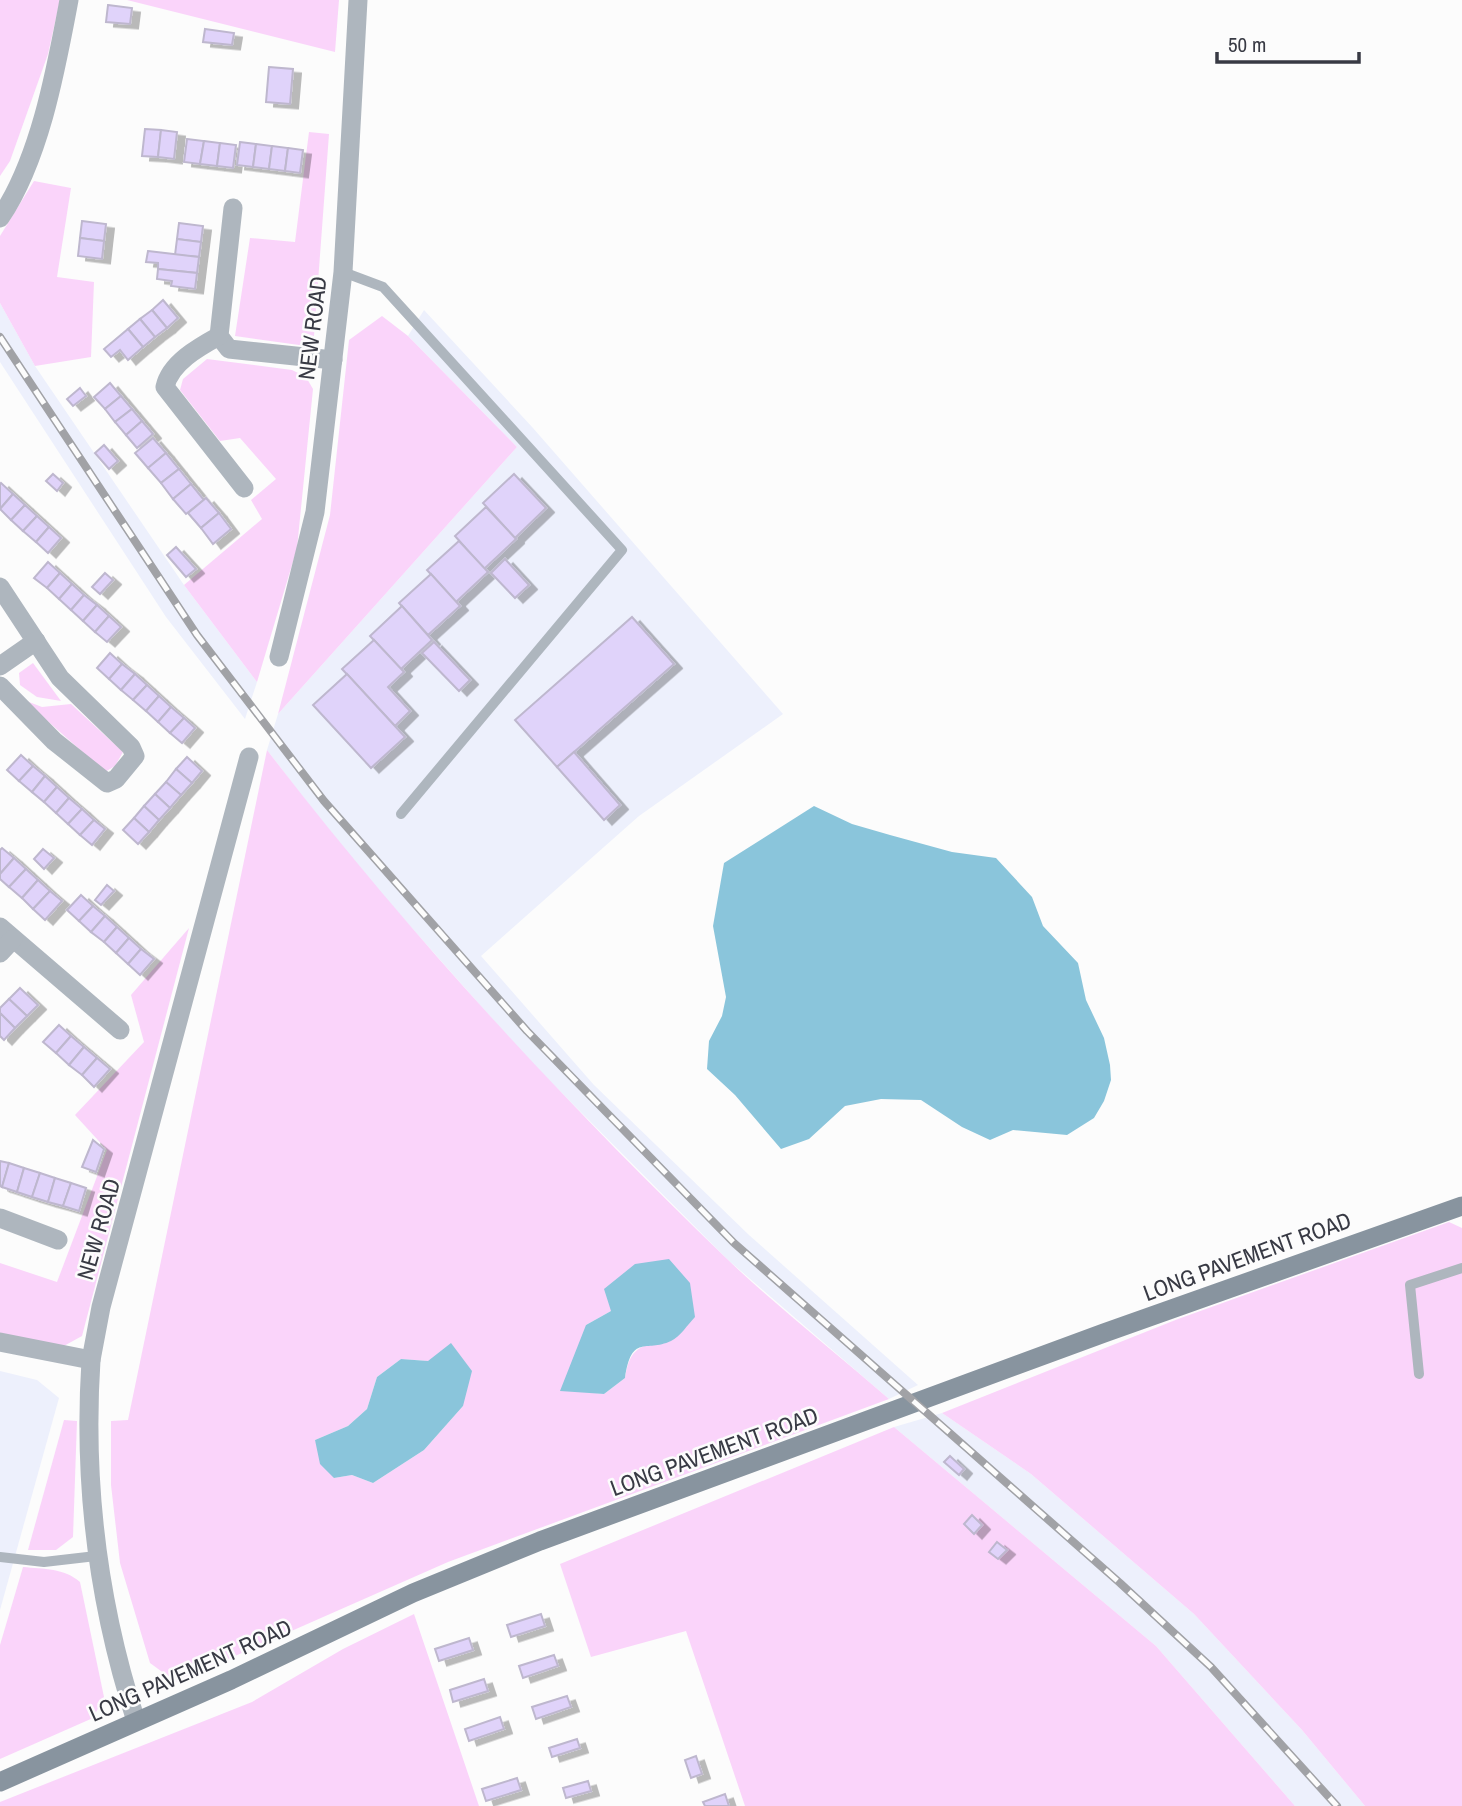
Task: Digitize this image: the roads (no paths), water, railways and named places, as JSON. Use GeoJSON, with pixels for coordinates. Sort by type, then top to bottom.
{"type":"FeatureCollection","features":[{"type":"Feature","properties":{"kind":"main road","name":"LONG PAVEMENT ROAD"},"geometry":{"type":"LineString","coordinates":[[0,1782],[413,1593],[540,1541],[1104,1333],[1462,1206]]}},
{"type":"Feature","properties":{"kind":"street"},"geometry":{"type":"LineString","coordinates":[[0,218],[27,163],[55,72],[69,0]]}},
{"type":"Feature","properties":{"kind":"street","name":"NEW ROAD"},"geometry":{"type":"LineString","coordinates":[[279,657],[315,512],[343,272],[358,0]]}},
{"type":"Feature","properties":{"kind":"street"},"geometry":{"type":"LineString","coordinates":[[233,208],[219,336],[229,349],[333,360]]}},
{"type":"Feature","properties":{"kind":"street"},"geometry":{"type":"LineString","coordinates":[[219,336],[193,351],[167,376],[165,387],[244,488]]}},
{"type":"Feature","properties":{"kind":"street"},"geometry":{"type":"LineString","coordinates":[[0,587],[76,696],[131,747],[135,756],[117,779],[107,783],[54,741],[0,687]]}},
{"type":"Feature","properties":{"kind":"street"},"geometry":{"type":"LineString","coordinates":[[0,666],[36,642]]}},
{"type":"Feature","properties":{"kind":"street","name":"NEW ROAD"},"geometry":{"type":"LineString","coordinates":[[136,1721],[119,1669],[91,1518],[88,1407],[91,1360],[101,1307],[249,757]]}},
{"type":"Feature","properties":{"kind":"street"},"geometry":{"type":"LineString","coordinates":[[4,940],[120,1030]]}},
{"type":"Feature","properties":{"kind":"street"},"geometry":{"type":"LineString","coordinates":[[0,1218],[58,1240]]}},
{"type":"Feature","properties":{"kind":"street"},"geometry":{"type":"LineString","coordinates":[[0,1342],[91,1360]]}},
{"type":"Feature","properties":{"kind":"lane"},"geometry":{"type":"LineString","coordinates":[[343,272],[383,287],[622,550],[401,814]]}},
{"type":"Feature","properties":{"kind":"lane"},"geometry":{"type":"LineString","coordinates":[[1419,1374],[1410,1285],[1462,1268]]}},
{"type":"Feature","properties":{"kind":"lane"},"geometry":{"type":"LineString","coordinates":[[0,1557],[44,1562],[96,1556]]}},
{"type":"Feature","properties":{"kind":"water"},"geometry":{"type":"Polygon","coordinates":[[[814,806],[852,824],[890,835],[952,852],[996,858],[1032,897],[1043,926],[1078,963],[1086,1000],[1104,1038],[1111,1080],[1104,1101],[1094,1118],[1067,1135],[1013,1130],[990,1140],[962,1127],[921,1100],[881,1099],[845,1106],[809,1139],[781,1149],[735,1095],[707,1069],[709,1041],[722,1016],[726,997],[713,926],[724,863],[814,806]]]}},
{"type":"Feature","properties":{"kind":"water"},"geometry":{"type":"Polygon","coordinates":[[[669,1259],[690,1283],[695,1317],[671,1341],[636,1350],[631,1355],[625,1378],[604,1394],[560,1391],[586,1325],[611,1311],[604,1289],[635,1264],[669,1259]]]}},
{"type":"Feature","properties":{"kind":"water"},"geometry":{"type":"Polygon","coordinates":[[[451,1343],[472,1371],[463,1406],[424,1450],[373,1483],[352,1475],[334,1478],[320,1464],[315,1440],[348,1426],[367,1409],[377,1377],[401,1359],[428,1361],[451,1343]]]}},
{"type":"Feature","properties":{"kind":"railway"},"geometry":{"type":"LineString","coordinates":[[0,337],[197,635],[324,801],[527,1031],[734,1243],[1120,1583],[1211,1667],[1337,1806]]}}]}
